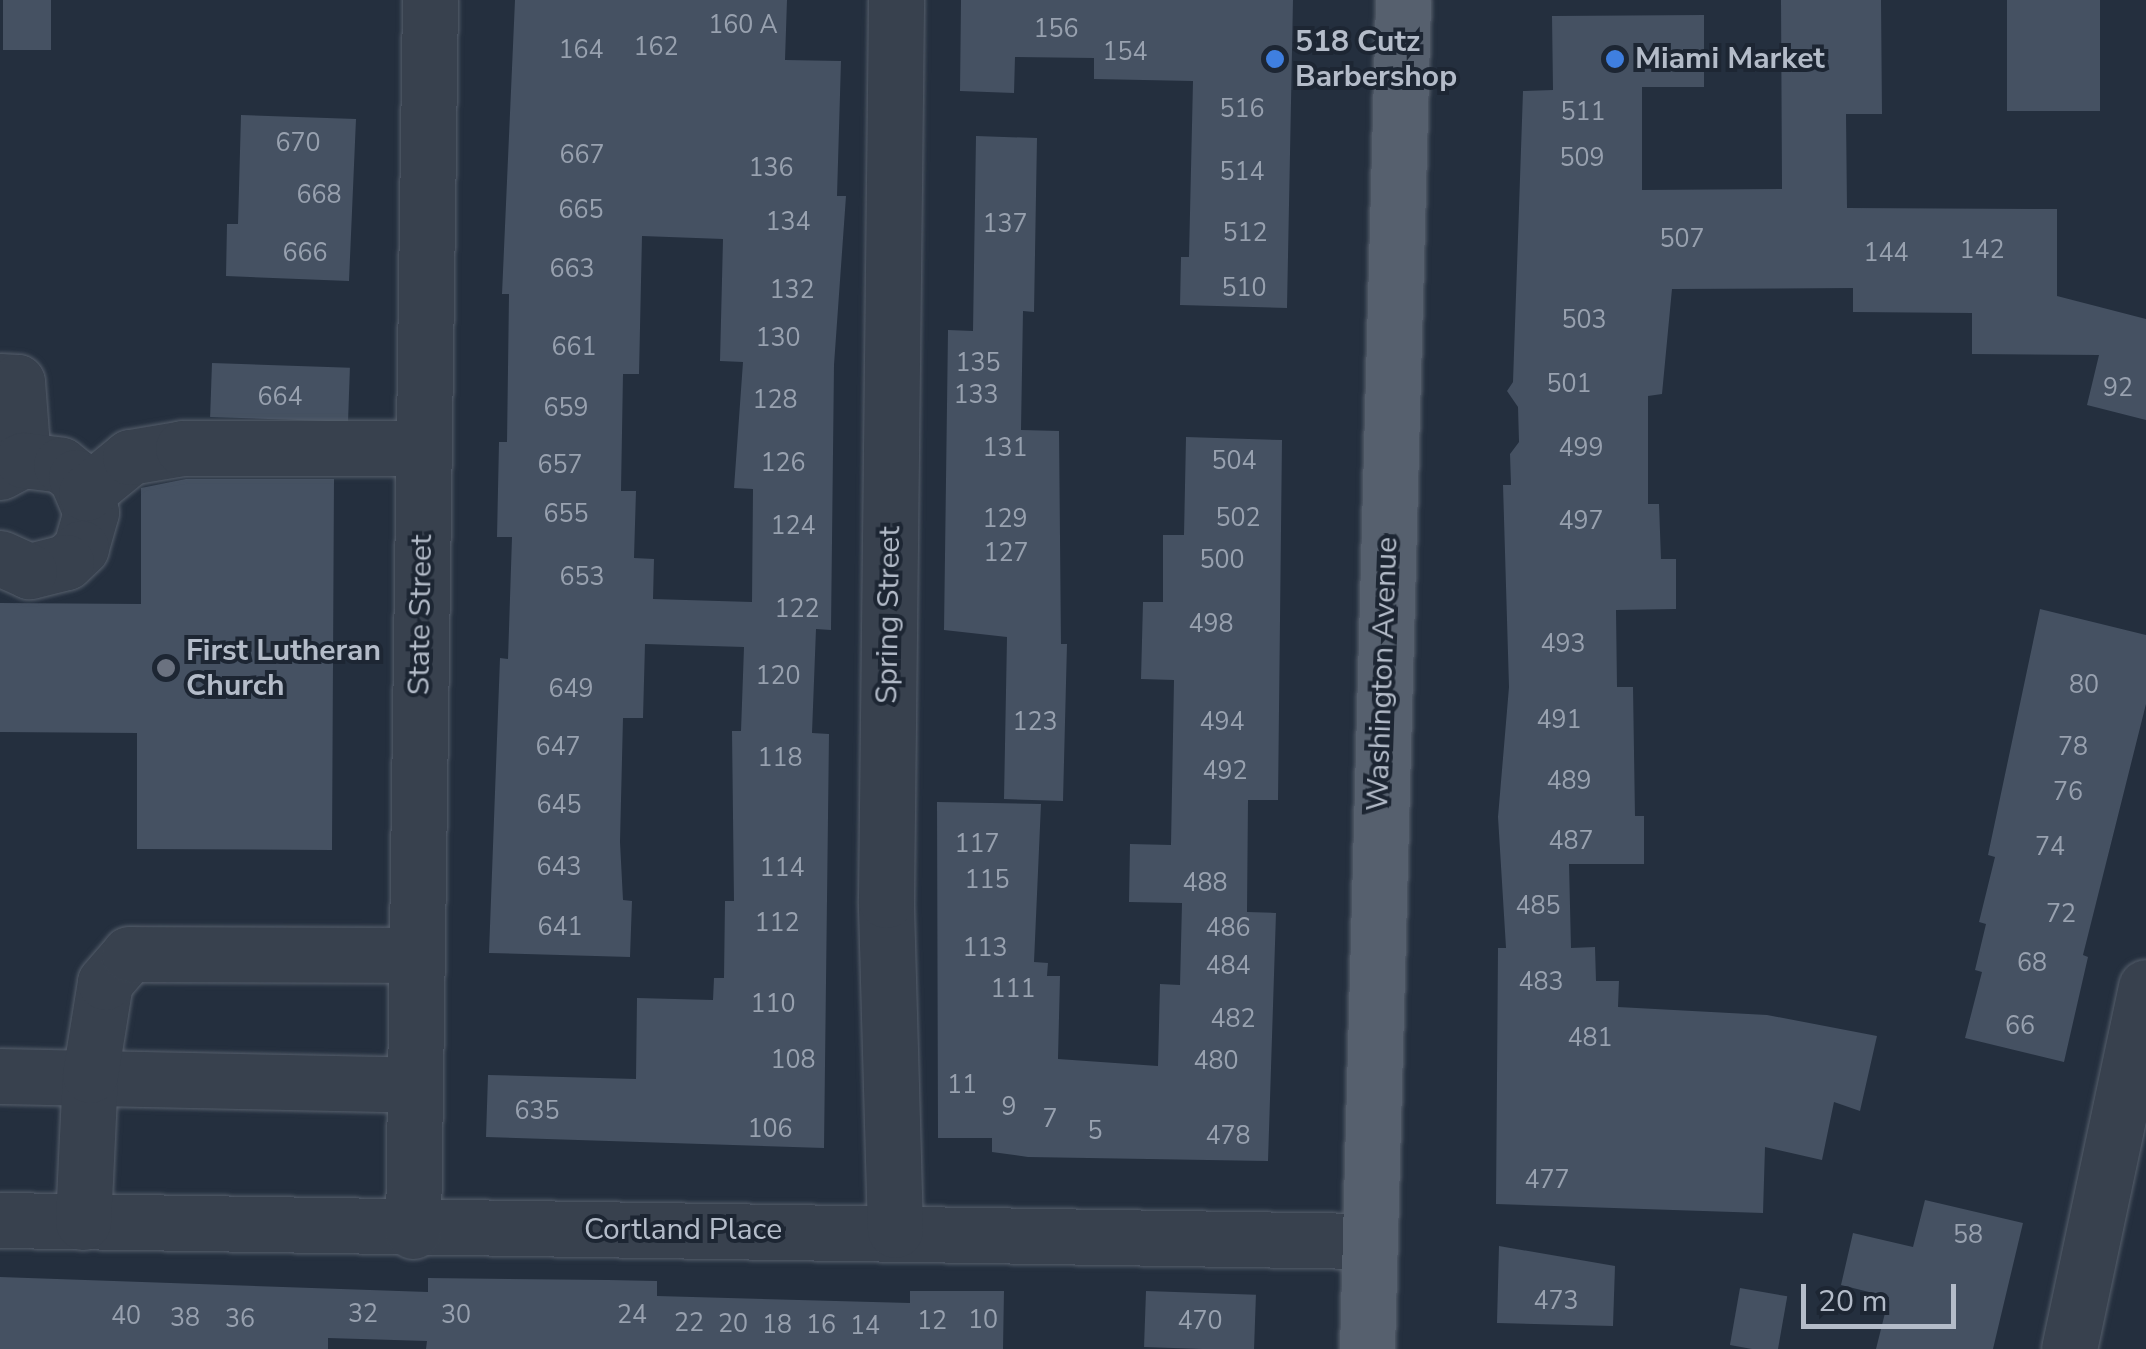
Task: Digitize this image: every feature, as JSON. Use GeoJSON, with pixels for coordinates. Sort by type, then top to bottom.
{"type":"FeatureCollection","features":[{"type":"Feature","properties":{"kind":"main road","name":"Washington Avenue"},"geometry":{"type":"LineString","coordinates":[[1367,1349],[1366,1240],[1403,0]]}},
{"type":"Feature","properties":{"kind":"street","name":"State Street"},"geometry":{"type":"LineString","coordinates":[[413,1231],[430,0]]}},
{"type":"Feature","properties":{"kind":"street","name":"Spring Street"},"geometry":{"type":"LineString","coordinates":[[895,1230],[886,900],[896,0]]}},
{"type":"Feature","properties":{"kind":"street"},"geometry":{"type":"LineString","coordinates":[[0,381],[17,382],[8,464],[61,465],[86,493],[89,531],[66,562],[29,571],[0,558]]}},
{"type":"Feature","properties":{"kind":"street"},"geometry":{"type":"LineString","coordinates":[[86,493],[130,458],[183,448],[424,448]]}},
{"type":"Feature","properties":{"kind":"street"},"geometry":{"type":"LineString","coordinates":[[83,1222],[90,1074],[104,982],[129,954],[417,954]]}},
{"type":"Feature","properties":{"kind":"street"},"geometry":{"type":"LineString","coordinates":[[2069,1349],[2146,987]]}},
{"type":"Feature","properties":{"kind":"street"},"geometry":{"type":"LineString","coordinates":[[0,1076],[90,1074],[415,1084]]}},
{"type":"Feature","properties":{"kind":"street","name":"Cortland Place"},"geometry":{"type":"LineString","coordinates":[[0,1220],[413,1231],[895,1230],[1366,1240]]}},
{"type":"Feature","properties":{"kind":"building"},"geometry":{"type":"Polygon","coordinates":[[[3,0],[51,0],[51,50],[3,50],[3,0]]]}},
{"type":"Feature","properties":{"kind":"building"},"geometry":{"type":"Polygon","coordinates":[[[515,0],[787,0],[785,60],[841,61],[837,196],[846,196],[834,365],[831,630],[816,629],[812,733],[829,734],[824,1148],[486,1137],[488,1075],[636,1079],[637,998],[713,1000],[714,978],[724,978],[725,901],[734,901],[732,731],[741,731],[744,647],[645,644],[643,718],[623,718],[620,842],[623,900],[632,901],[630,957],[489,953],[500,658],[508,659],[512,537],[497,537],[499,442],[507,442],[509,294],[502,294],[515,0]],[[642,236],[639,374],[623,374],[621,491],[636,491],[634,558],[654,559],[653,599],[752,602],[753,489],[734,488],[743,362],[720,361],[723,239],[642,236]]]}},
{"type":"Feature","properties":{"kind":"building"},"geometry":{"type":"Polygon","coordinates":[[[961,0],[1293,0],[1287,308],[1180,305],[1181,257],[1189,257],[1193,81],[1094,79],[1094,58],[1015,57],[1014,93],[960,91],[961,0]]]}},
{"type":"Feature","properties":{"kind":"building"},"geometry":{"type":"Polygon","coordinates":[[[1781,0],[1881,0],[1882,114],[1846,114],[1847,208],[2057,209],[2057,296],[2146,319],[2146,420],[2087,405],[2099,355],[1972,354],[1972,313],[1853,312],[1853,288],[1672,289],[1662,394],[1648,396],[1648,504],[1659,504],[1661,559],[1676,559],[1676,609],[1616,610],[1617,687],[1633,687],[1635,816],[1644,816],[1644,864],[1569,864],[1571,948],[1595,947],[1596,981],[1619,981],[1618,1007],[1767,1015],[1877,1036],[1860,1111],[1834,1102],[1822,1160],[1765,1147],[1763,1213],[1496,1204],[1498,948],[1506,948],[1498,817],[1509,687],[1503,485],[1511,485],[1510,454],[1519,442],[1518,407],[1507,391],[1513,382],[1523,91],[1553,90],[1552,16],[1704,15],[1704,87],[1642,87],[1642,190],[1782,189],[1781,0]]]}},
{"type":"Feature","properties":{"kind":"building"},"geometry":{"type":"Polygon","coordinates":[[[2007,0],[2100,0],[2100,111],[2007,111],[2007,0]]]}},
{"type":"Feature","properties":{"kind":"building"},"geometry":{"type":"Polygon","coordinates":[[[241,115],[356,119],[349,281],[226,276],[227,224],[238,224],[241,115]]]}},
{"type":"Feature","properties":{"kind":"building"},"geometry":{"type":"Polygon","coordinates":[[[976,136],[1037,138],[1034,312],[1023,311],[1021,430],[1059,431],[1061,644],[1067,644],[1063,801],[1004,799],[1007,637],[944,630],[948,330],[973,331],[976,136]]]}},
{"type":"Feature","properties":{"kind":"building"},"geometry":{"type":"Polygon","coordinates":[[[212,363],[350,368],[348,422],[210,417],[212,363]]]}},
{"type":"Feature","properties":{"kind":"building"},"geometry":{"type":"Polygon","coordinates":[[[1186,437],[1282,440],[1278,800],[1248,800],[1247,912],[1276,913],[1268,1161],[1028,1157],[992,1152],[992,1138],[938,1138],[937,802],[1041,804],[1034,962],[1048,963],[1047,976],[1060,976],[1058,1059],[1158,1066],[1160,984],[1180,985],[1182,903],[1129,902],[1130,844],[1171,845],[1174,680],[1141,679],[1143,602],[1163,602],[1163,535],[1184,535],[1186,437]]]}},
{"type":"Feature","properties":{"kind":"building","name":"First Lutheran Church"},"geometry":{"type":"Polygon","coordinates":[[[186,479],[334,479],[332,850],[137,849],[137,733],[0,732],[0,603],[141,604],[141,488],[186,479]]]}},
{"type":"Feature","properties":{"kind":"building"},"geometry":{"type":"Polygon","coordinates":[[[2040,609],[2146,635],[2146,704],[2083,955],[2088,957],[2064,1062],[1965,1038],[1982,972],[1975,970],[1986,924],[1979,922],[1995,857],[1988,855],[2040,609]]]}},
{"type":"Feature","properties":{"kind":"building"},"geometry":{"type":"Polygon","coordinates":[[[1925,1200],[2023,1223],[1993,1349],[1876,1349],[1889,1297],[1841,1285],[1853,1233],[1913,1247],[1925,1200]]]}},
{"type":"Feature","properties":{"kind":"building"},"geometry":{"type":"Polygon","coordinates":[[[1499,1246],[1615,1266],[1613,1326],[1497,1323],[1499,1246]]]}},
{"type":"Feature","properties":{"kind":"building"},"geometry":{"type":"Polygon","coordinates":[[[0,1277],[428,1292],[428,1278],[657,1281],[657,1296],[910,1303],[910,1291],[1004,1291],[1003,1349],[426,1349],[427,1341],[328,1338],[328,1349],[0,1349],[0,1277]]]}},
{"type":"Feature","properties":{"kind":"building"},"geometry":{"type":"Polygon","coordinates":[[[1740,1288],[1787,1296],[1778,1349],[1730,1345],[1740,1288]]]}},
{"type":"Feature","properties":{"kind":"building"},"geometry":{"type":"Polygon","coordinates":[[[1146,1291],[1256,1295],[1254,1349],[1144,1347],[1146,1291]]]}},
{"type":"Feature","properties":{"kind":"place","name":"518 Cutz Barbershop"},"geometry":{"type":"Point","coordinates":[1275,59]}},
{"type":"Feature","properties":{"kind":"place","name":"Miami Market"},"geometry":{"type":"Point","coordinates":[1615,59]}},
{"type":"Feature","properties":{"kind":"place","name":"First Lutheran Church"},"geometry":{"type":"Point","coordinates":[166,668]}}]}
